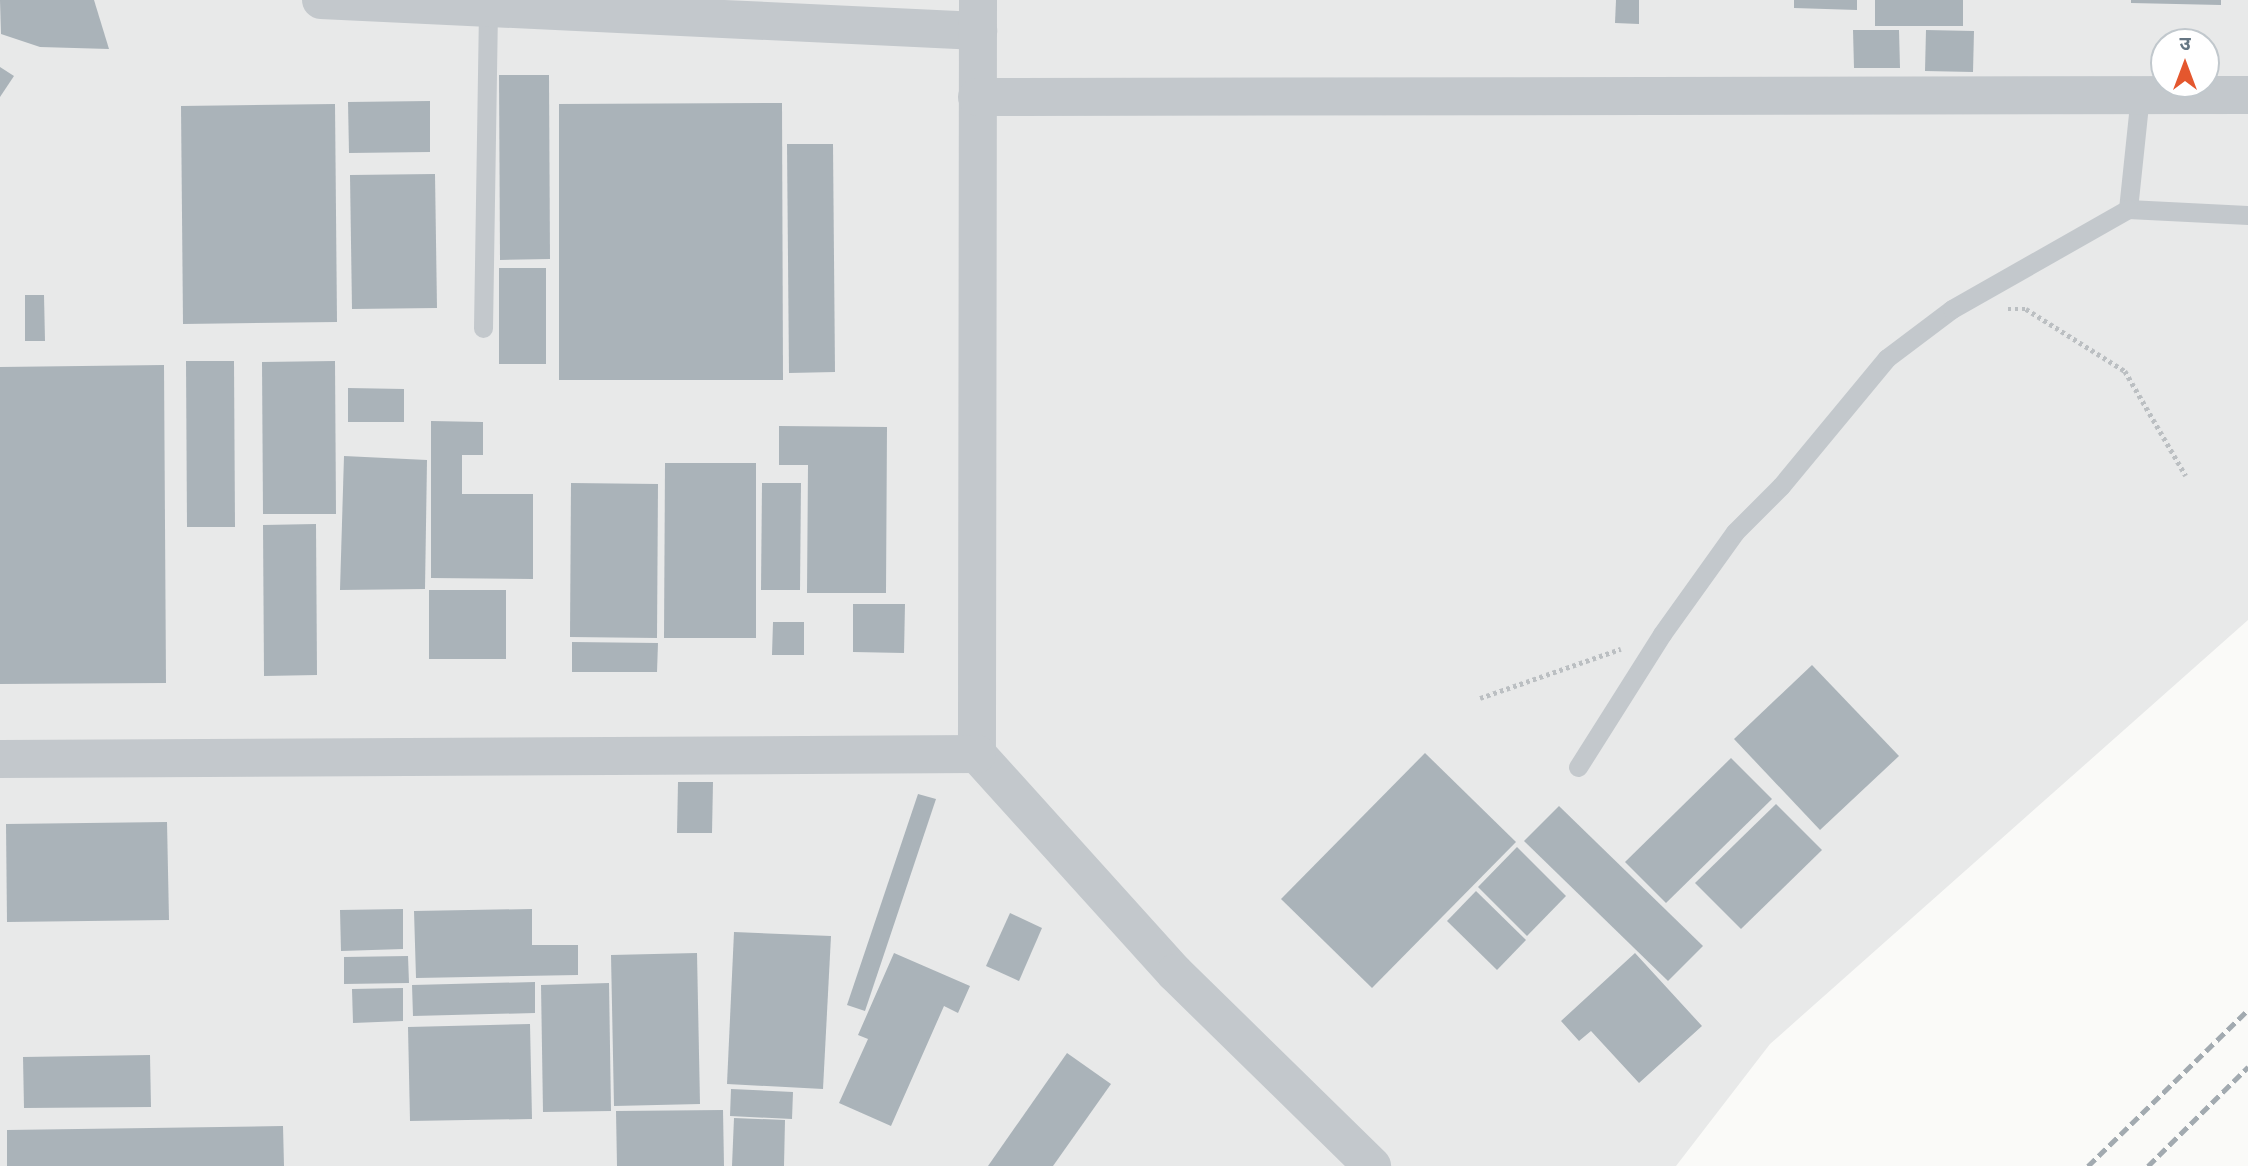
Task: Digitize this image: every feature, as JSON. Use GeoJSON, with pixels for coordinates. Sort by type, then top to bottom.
{"type":"FeatureCollection","features":[{"type":"Feature","properties":{"kind":"street"},"geometry":{"type":"LineString","coordinates":[[321,0],[488,8],[978,15],[977,754],[1175,973],[1372,1166]]}},
{"type":"Feature","properties":{"kind":"street"},"geometry":{"type":"LineString","coordinates":[[977,97],[2248,95]]}},
{"type":"Feature","properties":{"kind":"street"},"geometry":{"type":"LineString","coordinates":[[0,759],[977,754]]}},
{"type":"Feature","properties":{"kind":"lane"},"geometry":{"type":"LineString","coordinates":[[483,328],[488,8]]}},
{"type":"Feature","properties":{"kind":"lane"},"geometry":{"type":"LineString","coordinates":[[2128,209],[2140,95]]}},
{"type":"Feature","properties":{"kind":"lane"},"geometry":{"type":"LineString","coordinates":[[1578,767],[1662,635],[1735,532],[1781,486],[1887,358],[1952,309],[2128,209],[2248,215]]}},
{"type":"Feature","properties":{"kind":"path"},"geometry":{"type":"LineString","coordinates":[[1952,309],[2026,309],[2124,371],[2186,476]]}},
{"type":"Feature","properties":{"kind":"path"},"geometry":{"type":"LineString","coordinates":[[1480,698],[1662,635]]}},
{"type":"Feature","properties":{"kind":"shaded area"},"geometry":{"type":"Polygon","coordinates":[[[0,0],[2248,0],[2248,620],[1770,1044],[1676,1166],[0,1166],[0,0]]]}},
{"type":"Feature","properties":{"kind":"building"},"geometry":{"type":"Polygon","coordinates":[[[0,0],[94,0],[109,49],[40,47],[1,34],[0,0]]]}},
{"type":"Feature","properties":{"kind":"building"},"geometry":{"type":"Polygon","coordinates":[[[1616,0],[1639,0],[1639,24],[1615,23],[1616,0]]]}},
{"type":"Feature","properties":{"kind":"building"},"geometry":{"type":"Polygon","coordinates":[[[1794,0],[1857,0],[1857,10],[1794,8],[1794,0]]]}},
{"type":"Feature","properties":{"kind":"building"},"geometry":{"type":"Polygon","coordinates":[[[1875,0],[1963,0],[1963,26],[1875,26],[1875,0]]]}},
{"type":"Feature","properties":{"kind":"building"},"geometry":{"type":"Polygon","coordinates":[[[2131,0],[2221,0],[2221,5],[2131,3],[2131,0]]]}},
{"type":"Feature","properties":{"kind":"building"},"geometry":{"type":"Polygon","coordinates":[[[1853,30],[1899,30],[1900,68],[1854,68],[1853,30]]]}},
{"type":"Feature","properties":{"kind":"building"},"geometry":{"type":"Polygon","coordinates":[[[1926,30],[1974,31],[1973,72],[1925,71],[1926,30]]]}},
{"type":"Feature","properties":{"kind":"building"},"geometry":{"type":"Polygon","coordinates":[[[0,67],[14,76],[0,97],[0,67]]]}},
{"type":"Feature","properties":{"kind":"building"},"geometry":{"type":"Polygon","coordinates":[[[499,75],[549,75],[550,259],[500,260],[499,75]]]}},
{"type":"Feature","properties":{"kind":"building"},"geometry":{"type":"Polygon","coordinates":[[[430,101],[430,152],[349,153],[348,102],[430,101]]]}},
{"type":"Feature","properties":{"kind":"building"},"geometry":{"type":"Polygon","coordinates":[[[782,103],[783,380],[559,380],[559,104],[782,103]]]}},
{"type":"Feature","properties":{"kind":"building"},"geometry":{"type":"Polygon","coordinates":[[[335,104],[337,322],[183,324],[181,106],[335,104]]]}},
{"type":"Feature","properties":{"kind":"building"},"geometry":{"type":"Polygon","coordinates":[[[787,144],[833,144],[835,372],[789,373],[787,144]]]}},
{"type":"Feature","properties":{"kind":"building"},"geometry":{"type":"Polygon","coordinates":[[[435,174],[437,308],[352,309],[350,175],[435,174]]]}},
{"type":"Feature","properties":{"kind":"building"},"geometry":{"type":"Polygon","coordinates":[[[499,268],[546,268],[546,364],[499,364],[499,268]]]}},
{"type":"Feature","properties":{"kind":"building"},"geometry":{"type":"Polygon","coordinates":[[[25,295],[44,295],[45,341],[25,341],[25,295]]]}},
{"type":"Feature","properties":{"kind":"building"},"geometry":{"type":"Polygon","coordinates":[[[186,361],[234,361],[235,527],[187,527],[186,361]]]}},
{"type":"Feature","properties":{"kind":"building"},"geometry":{"type":"Polygon","coordinates":[[[335,361],[336,514],[263,514],[262,362],[335,361]]]}},
{"type":"Feature","properties":{"kind":"building"},"geometry":{"type":"Polygon","coordinates":[[[164,365],[166,683],[0,684],[0,367],[164,365]]]}},
{"type":"Feature","properties":{"kind":"building"},"geometry":{"type":"Polygon","coordinates":[[[348,388],[404,389],[404,422],[348,422],[348,388]]]}},
{"type":"Feature","properties":{"kind":"building"},"geometry":{"type":"Polygon","coordinates":[[[431,421],[483,422],[483,455],[462,455],[462,494],[533,494],[533,579],[431,578],[431,421]]]}},
{"type":"Feature","properties":{"kind":"building"},"geometry":{"type":"Polygon","coordinates":[[[779,426],[887,427],[886,593],[807,593],[808,465],[779,465],[779,426]]]}},
{"type":"Feature","properties":{"kind":"building"},"geometry":{"type":"Polygon","coordinates":[[[344,456],[427,460],[425,589],[340,590],[344,456]]]}},
{"type":"Feature","properties":{"kind":"building"},"geometry":{"type":"Polygon","coordinates":[[[665,463],[756,463],[756,638],[664,638],[665,463]]]}},
{"type":"Feature","properties":{"kind":"building"},"geometry":{"type":"Polygon","coordinates":[[[571,483],[658,484],[657,638],[570,637],[571,483]]]}},
{"type":"Feature","properties":{"kind":"building"},"geometry":{"type":"Polygon","coordinates":[[[762,483],[801,483],[800,590],[761,590],[762,483]]]}},
{"type":"Feature","properties":{"kind":"building"},"geometry":{"type":"Polygon","coordinates":[[[316,524],[317,675],[264,676],[263,525],[316,524]]]}},
{"type":"Feature","properties":{"kind":"building"},"geometry":{"type":"Polygon","coordinates":[[[429,590],[506,590],[506,659],[429,659],[429,590]]]}},
{"type":"Feature","properties":{"kind":"building"},"geometry":{"type":"Polygon","coordinates":[[[853,604],[905,604],[904,653],[853,652],[853,604]]]}},
{"type":"Feature","properties":{"kind":"building"},"geometry":{"type":"Polygon","coordinates":[[[773,622],[804,622],[804,655],[772,655],[773,622]]]}},
{"type":"Feature","properties":{"kind":"building"},"geometry":{"type":"Polygon","coordinates":[[[572,642],[658,643],[657,672],[572,672],[572,642]]]}},
{"type":"Feature","properties":{"kind":"building"},"geometry":{"type":"Polygon","coordinates":[[[1812,665],[1899,756],[1820,830],[1734,739],[1812,665]]]}},
{"type":"Feature","properties":{"kind":"building"},"geometry":{"type":"Polygon","coordinates":[[[1425,753],[1516,842],[1372,988],[1281,899],[1425,753]]]}},
{"type":"Feature","properties":{"kind":"building"},"geometry":{"type":"Polygon","coordinates":[[[1731,758],[1772,799],[1666,903],[1625,862],[1731,758]]]}},
{"type":"Feature","properties":{"kind":"building"},"geometry":{"type":"Polygon","coordinates":[[[678,782],[713,782],[712,833],[677,833],[678,782]]]}},
{"type":"Feature","properties":{"kind":"building"},"geometry":{"type":"Polygon","coordinates":[[[918,794],[936,799],[865,1011],[847,1005],[918,794]]]}},
{"type":"Feature","properties":{"kind":"building"},"geometry":{"type":"Polygon","coordinates":[[[1776,804],[1822,850],[1741,929],[1695,883],[1776,804]]]}},
{"type":"Feature","properties":{"kind":"building"},"geometry":{"type":"Polygon","coordinates":[[[1559,806],[1703,946],[1668,981],[1524,841],[1559,806]]]}},
{"type":"Feature","properties":{"kind":"building"},"geometry":{"type":"Polygon","coordinates":[[[167,822],[169,920],[7,922],[6,824],[167,822]]]}},
{"type":"Feature","properties":{"kind":"building"},"geometry":{"type":"Polygon","coordinates":[[[1517,847],[1566,896],[1527,936],[1478,887],[1517,847]]]}},
{"type":"Feature","properties":{"kind":"building"},"geometry":{"type":"Polygon","coordinates":[[[1476,891],[1526,940],[1497,970],[1447,921],[1476,891]]]}},
{"type":"Feature","properties":{"kind":"building"},"geometry":{"type":"Polygon","coordinates":[[[403,909],[403,949],[341,951],[340,910],[403,909]]]}},
{"type":"Feature","properties":{"kind":"building"},"geometry":{"type":"Polygon","coordinates":[[[532,909],[532,945],[578,945],[578,975],[416,978],[414,911],[532,909]]]}},
{"type":"Feature","properties":{"kind":"building"},"geometry":{"type":"Polygon","coordinates":[[[1010,913],[1042,928],[1019,981],[986,966],[1010,913]]]}},
{"type":"Feature","properties":{"kind":"building"},"geometry":{"type":"Polygon","coordinates":[[[734,932],[831,936],[823,1089],[727,1084],[734,932]]]}},
{"type":"Feature","properties":{"kind":"building"},"geometry":{"type":"Polygon","coordinates":[[[697,953],[700,1104],[614,1106],[611,955],[697,953]]]}},
{"type":"Feature","properties":{"kind":"building"},"geometry":{"type":"Polygon","coordinates":[[[894,953],[970,986],[958,1013],[944,1006],[891,1126],[839,1103],[868,1039],[858,1035],[894,953]]]}},
{"type":"Feature","properties":{"kind":"building"},"geometry":{"type":"Polygon","coordinates":[[[1635,953],[1702,1026],[1639,1083],[1591,1031],[1579,1041],[1561,1021],[1635,953]]]}},
{"type":"Feature","properties":{"kind":"building"},"geometry":{"type":"Polygon","coordinates":[[[408,956],[409,983],[344,984],[344,957],[408,956]]]}},
{"type":"Feature","properties":{"kind":"building"},"geometry":{"type":"Polygon","coordinates":[[[535,982],[535,1013],[413,1016],[412,985],[535,982]]]}},
{"type":"Feature","properties":{"kind":"building"},"geometry":{"type":"Polygon","coordinates":[[[609,983],[611,1111],[543,1112],[541,985],[609,983]]]}},
{"type":"Feature","properties":{"kind":"building"},"geometry":{"type":"Polygon","coordinates":[[[403,988],[403,1021],[353,1023],[352,989],[403,988]]]}},
{"type":"Feature","properties":{"kind":"building"},"geometry":{"type":"Polygon","coordinates":[[[530,1024],[532,1119],[410,1121],[408,1027],[530,1024]]]}},
{"type":"Feature","properties":{"kind":"building"},"geometry":{"type":"Polygon","coordinates":[[[1067,1053],[1111,1084],[1053,1166],[988,1166],[1067,1053]]]}},
{"type":"Feature","properties":{"kind":"building"},"geometry":{"type":"Polygon","coordinates":[[[150,1055],[151,1107],[24,1108],[23,1057],[150,1055]]]}},
{"type":"Feature","properties":{"kind":"building"},"geometry":{"type":"Polygon","coordinates":[[[731,1089],[793,1092],[792,1119],[730,1116],[731,1089]]]}},
{"type":"Feature","properties":{"kind":"building"},"geometry":{"type":"Polygon","coordinates":[[[723,1110],[724,1166],[617,1166],[616,1111],[723,1110]]]}},
{"type":"Feature","properties":{"kind":"building"},"geometry":{"type":"Polygon","coordinates":[[[734,1118],[785,1120],[784,1166],[732,1166],[734,1118]]]}},
{"type":"Feature","properties":{"kind":"building"},"geometry":{"type":"Polygon","coordinates":[[[283,1126],[284,1166],[7,1166],[7,1130],[283,1126]]]}},
{"type":"Feature","properties":{"kind":"railway"},"geometry":{"type":"LineString","coordinates":[[2088,1166],[2248,1010]]}},
{"type":"Feature","properties":{"kind":"railway"},"geometry":{"type":"LineString","coordinates":[[2148,1166],[2248,1067]]}}]}
